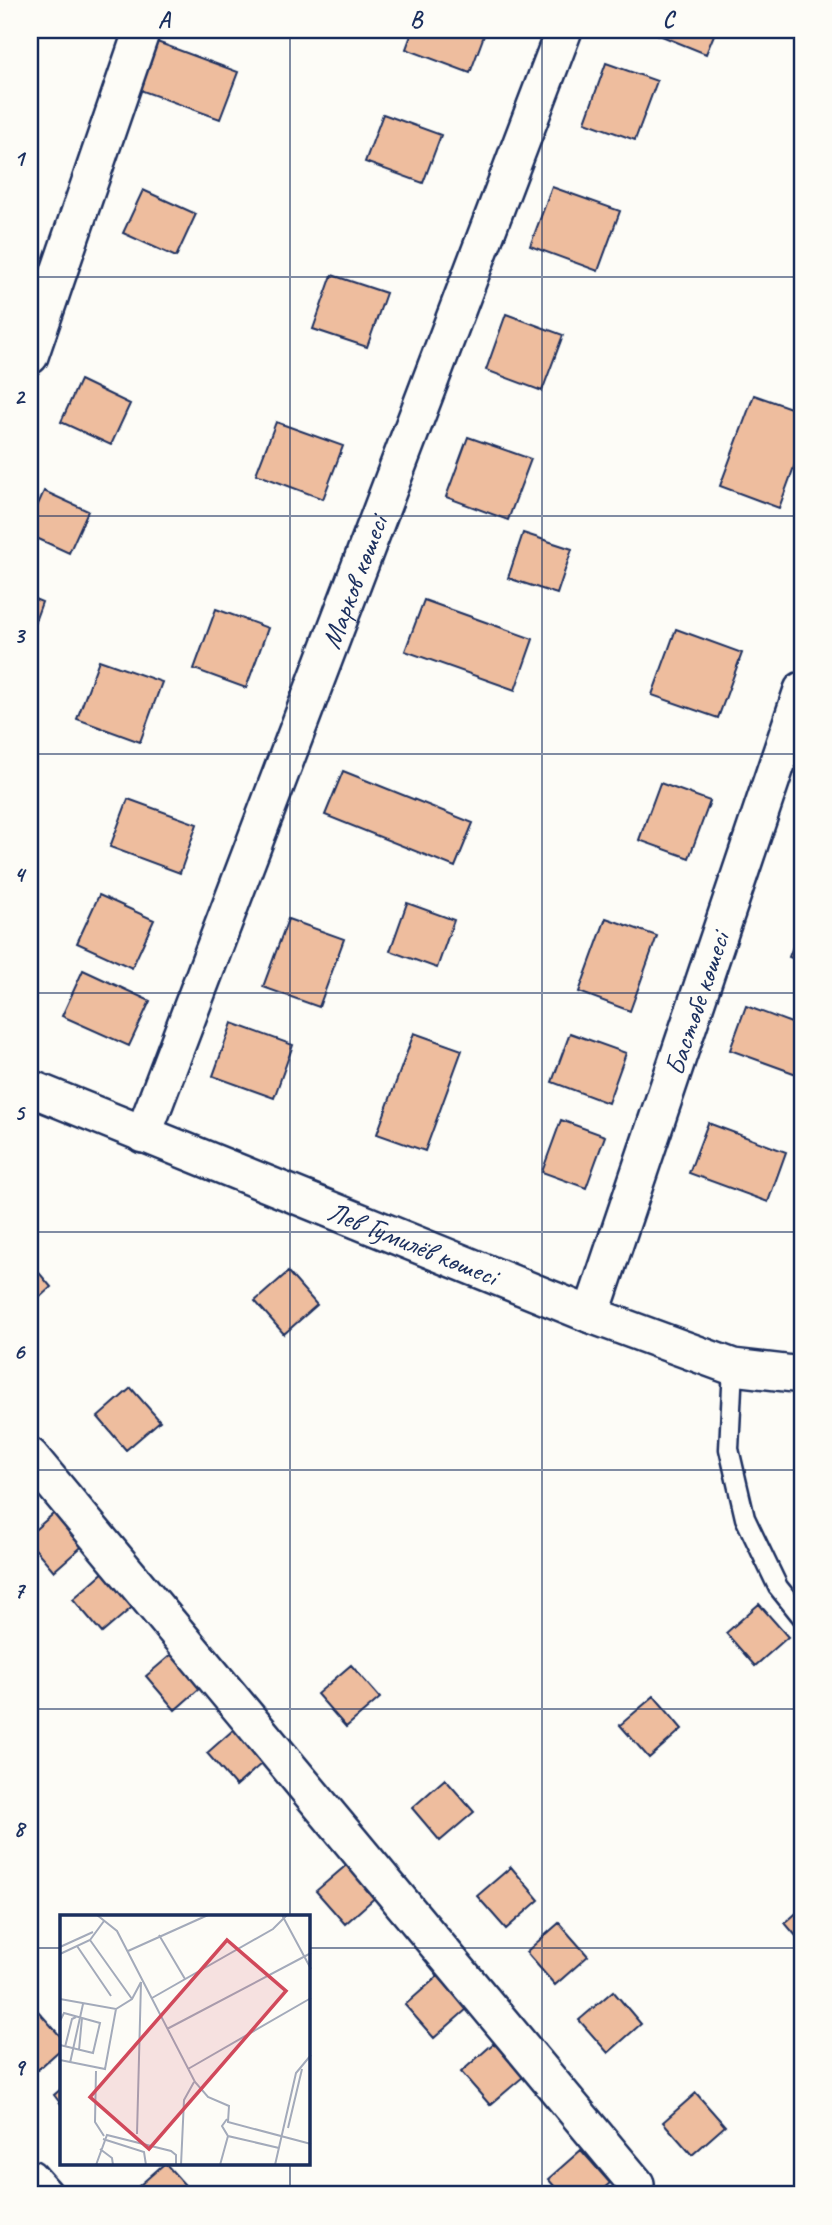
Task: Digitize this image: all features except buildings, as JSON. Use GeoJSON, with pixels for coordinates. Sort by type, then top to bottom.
{"type":"FeatureCollection","features":[{"type":"Feature","properties":{"kind":"street"},"geometry":{"type":"LineString","coordinates":[[30,356],[142,30]]}},
{"type":"Feature","properties":{"kind":"street","name":"Марков көшесі"},"geometry":{"type":"LineString","coordinates":[[144,1135],[564,30]]}},
{"type":"Feature","properties":{"kind":"street","name":"Бастөбе көшесі"},"geometry":{"type":"LineString","coordinates":[[591,1315],[802,690]]}},
{"type":"Feature","properties":{"kind":"street","name":"Лев Гумилёв көшесі"},"geometry":{"type":"LineString","coordinates":[[30,1087],[591,1315],[733,1367],[802,1375]]}},
{"type":"Feature","properties":{"kind":"street"},"geometry":{"type":"LineString","coordinates":[[30,1456],[636,2184]]}},
{"type":"Feature","properties":{"kind":"street"},"geometry":{"type":"LineString","coordinates":[[30,2178],[45,2195]]}},
{"type":"Feature","properties":{"kind":"lane"},"geometry":{"type":"LineString","coordinates":[[733,1367],[729,1449],[744,1518],[778,1587],[802,1617]]}}]}
